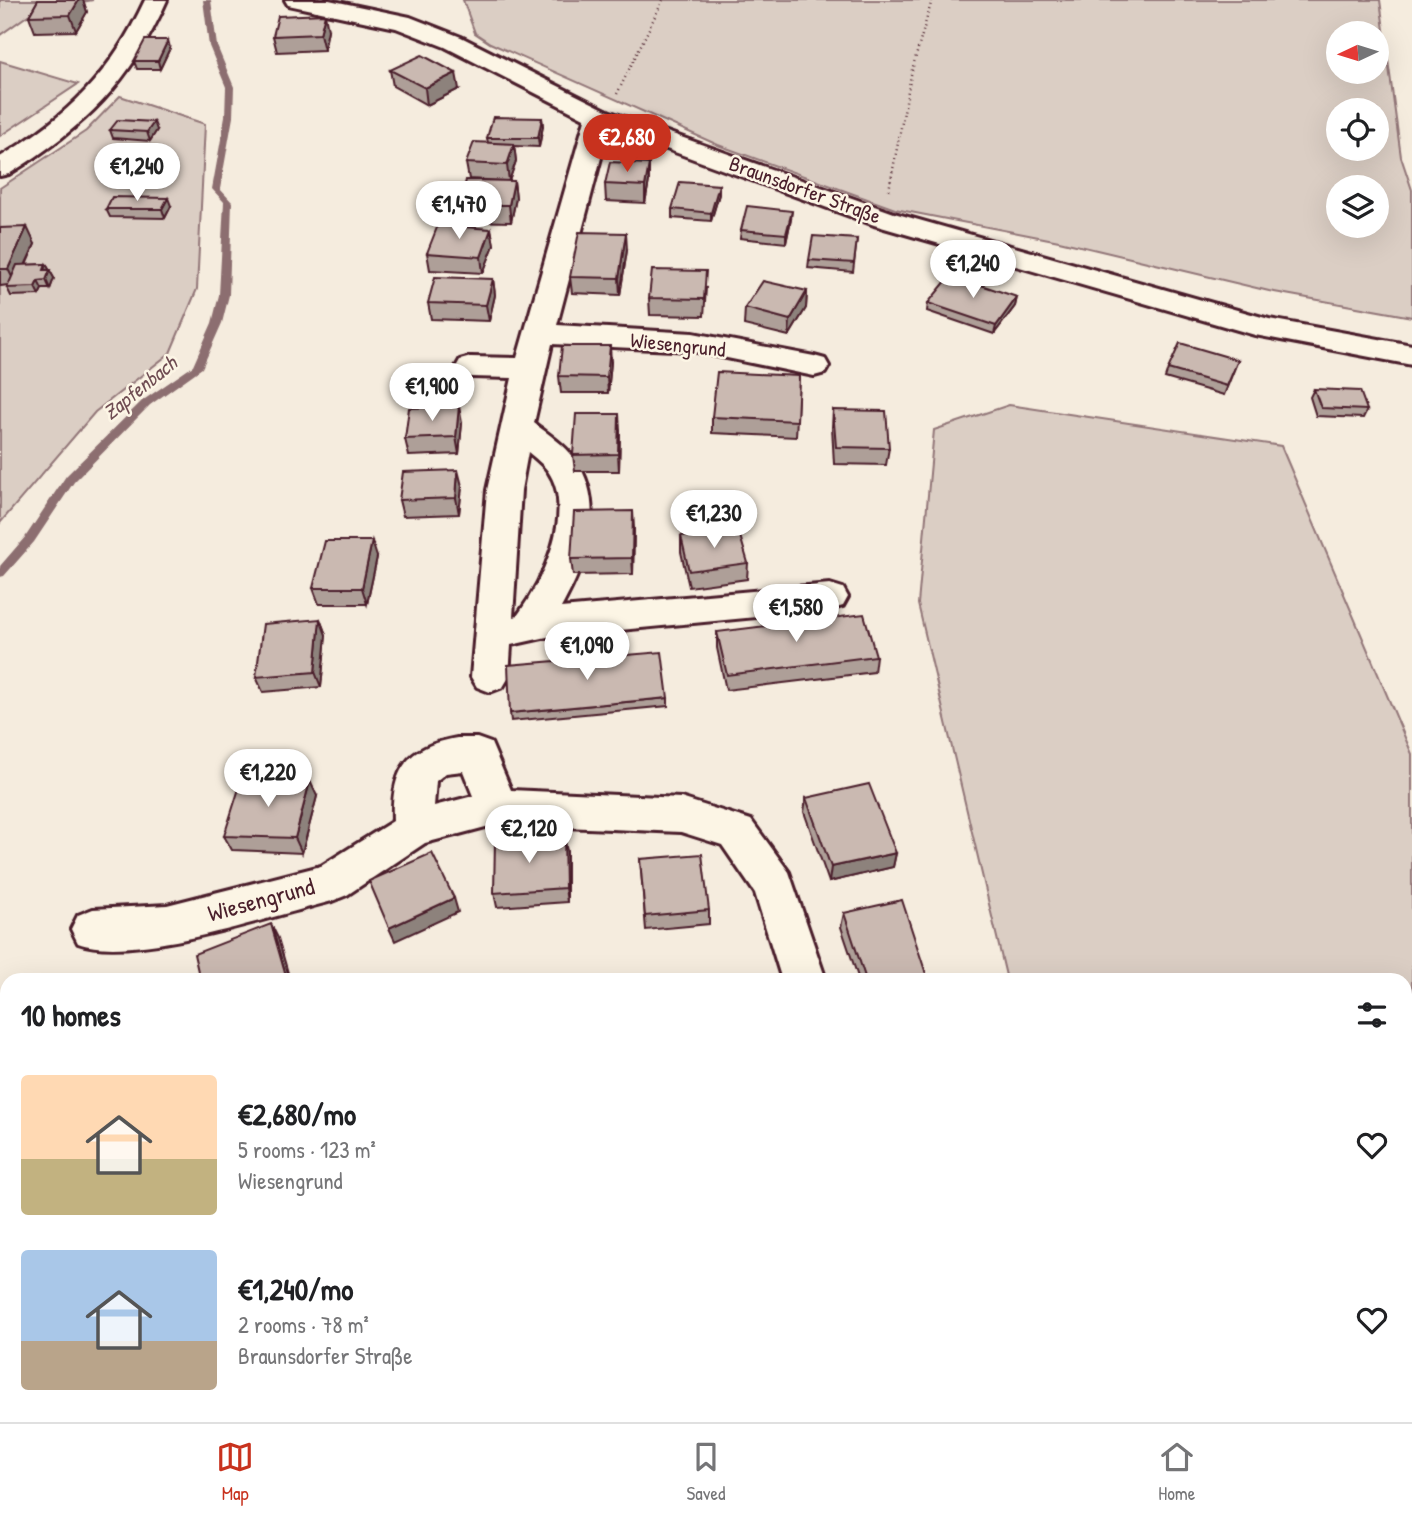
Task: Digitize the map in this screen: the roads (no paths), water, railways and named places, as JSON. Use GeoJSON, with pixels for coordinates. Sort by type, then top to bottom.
{"type":"FeatureCollection","features":[{"type":"Feature","properties":{"kind":"street"},"geometry":{"type":"LineString","coordinates":[[0,168],[56,134],[103,91],[120,71],[156,0]]}},
{"type":"Feature","properties":{"kind":"street","name":"Braunsdorfer Straße"},"geometry":{"type":"LineString","coordinates":[[296,0],[415,27],[453,42],[599,117],[884,219],[1266,328],[1412,355]]}},
{"type":"Feature","properties":{"kind":"street"},"geometry":{"type":"LineString","coordinates":[[490,677],[504,490],[530,369],[599,117]]}},
{"type":"Feature","properties":{"kind":"street","name":"Wiesengrund"},"geometry":{"type":"LineString","coordinates":[[540,334],[693,342],[814,366]]}},
{"type":"Feature","properties":{"kind":"street"},"geometry":{"type":"LineString","coordinates":[[471,367],[530,369]]}},
{"type":"Feature","properties":{"kind":"street"},"geometry":{"type":"LineString","coordinates":[[518,427],[562,466],[574,489],[574,523],[566,558],[556,586],[529,627]]}},
{"type":"Feature","properties":{"kind":"street"},"geometry":{"type":"LineString","coordinates":[[494,635],[547,623],[830,597]]}},
{"type":"Feature","properties":{"kind":"street"},"geometry":{"type":"LineString","coordinates":[[414,829],[412,793],[426,763],[446,753],[477,754],[497,807]]}},
{"type":"Feature","properties":{"kind":"street","name":"Wiesengrund"},"geometry":{"type":"LineString","coordinates":[[93,929],[167,924],[332,882],[414,829],[497,807],[681,815],[736,832],[774,885],[802,973]]}},
{"type":"Feature","properties":{"kind":"waterway","name":"Zapfenbach"},"geometry":{"type":"LineString","coordinates":[[0,573],[30,539],[70,479],[146,403],[197,368],[217,323],[224,295],[228,202],[216,189],[229,117],[230,87],[213,46],[207,0]]}}]}
